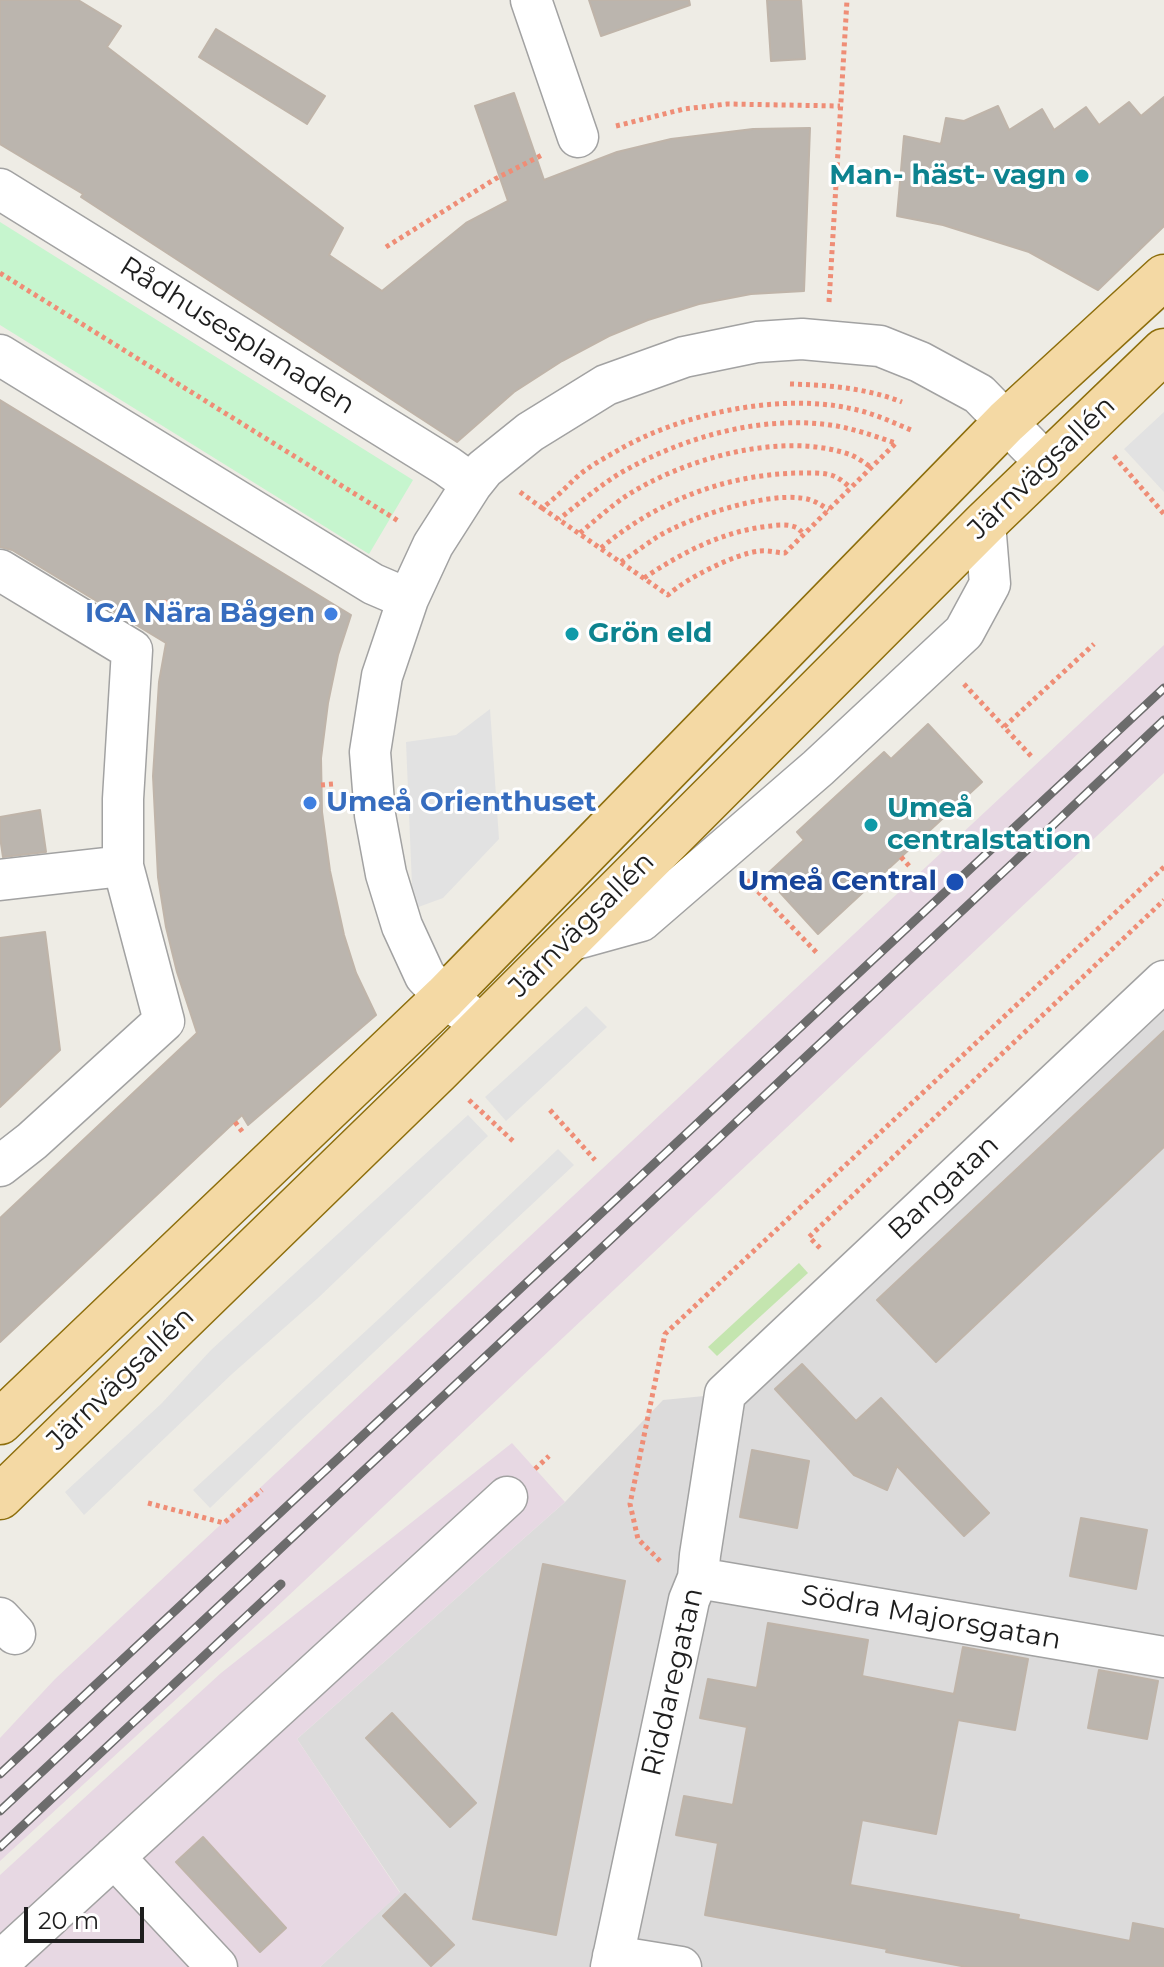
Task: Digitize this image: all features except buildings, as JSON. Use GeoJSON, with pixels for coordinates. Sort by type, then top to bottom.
{"type":"FeatureCollection","features":[{"type":"Feature","properties":{"kind":"main road","name":"Järnvägsallén"},"geometry":{"type":"LineString","coordinates":[[0,1422],[445,997],[1006,422],[1164,277]]}},
{"type":"Feature","properties":{"kind":"main road","name":"Järnvägsallén"},"geometry":{"type":"LineString","coordinates":[[0,1497],[448,1080],[482,1025],[985,523],[1164,351]]}},
{"type":"Feature","properties":{"kind":"street"},"geometry":{"type":"LineString","coordinates":[[531,0],[578,137]]}},
{"type":"Feature","properties":{"kind":"street","name":"Rådhusesplanaden"},"geometry":{"type":"LineString","coordinates":[[0,189],[472,484]]}},
{"type":"Feature","properties":{"kind":"street"},"geometry":{"type":"LineString","coordinates":[[482,1025],[445,997],[425,976],[402,926],[386,874],[375,815],[370,752],[382,676],[408,599],[433,545],[484,469],[530,432],[606,385],[684,357],[757,342],[802,339],[880,346],[920,362],[979,394],[1046,463]]}},
{"type":"Feature","properties":{"kind":"street"},"geometry":{"type":"LineString","coordinates":[[0,355],[373,584],[408,599]]}},
{"type":"Feature","properties":{"kind":"street"},"geometry":{"type":"LineString","coordinates":[[565,942],[641,921],[818,768],[964,632],[990,584],[985,523]]}},
{"type":"Feature","properties":{"kind":"street"},"geometry":{"type":"LineString","coordinates":[[0,570],[132,650],[123,799],[123,866],[164,1021],[32,1141],[0,1166]]}},
{"type":"Feature","properties":{"kind":"street"},"geometry":{"type":"LineString","coordinates":[[0,880],[123,866]]}},
{"type":"Feature","properties":{"kind":"street","name":"Bangatan"},"geometry":{"type":"LineString","coordinates":[[725,1394],[1164,981]]}},
{"type":"Feature","properties":{"kind":"street","name":"Riddaregatan"},"geometry":{"type":"LineString","coordinates":[[612,1961],[689,1600],[698,1578],[725,1394]]}},
{"type":"Feature","properties":{"kind":"street"},"geometry":{"type":"LineString","coordinates":[[0,1962],[507,1497]]}},
{"type":"Feature","properties":{"kind":"street","name":"Södra Majorsgatan"},"geometry":{"type":"LineString","coordinates":[[698,1578],[1164,1657]]}},
{"type":"Feature","properties":{"kind":"street"},"geometry":{"type":"LineString","coordinates":[[114,1857],[217,1967]]}},
{"type":"Feature","properties":{"kind":"street"},"geometry":{"type":"LineString","coordinates":[[612,1961],[681,1967]]}},
{"type":"Feature","properties":{"kind":"path"},"geometry":{"type":"LineString","coordinates":[[829,309],[847,0]]}},
{"type":"Feature","properties":{"kind":"path"},"geometry":{"type":"LineString","coordinates":[[386,247],[495,179],[578,137],[684,109],[727,104],[840,106]]}},
{"type":"Feature","properties":{"kind":"path"},"geometry":{"type":"LineString","coordinates":[[0,273],[404,525]]}},
{"type":"Feature","properties":{"kind":"path"},"geometry":{"type":"LineString","coordinates":[[788,383],[863,390],[913,408]]}},
{"type":"Feature","properties":{"kind":"path"},"geometry":{"type":"LineString","coordinates":[[542,508],[581,474],[618,450],[655,432],[727,411],[766,404],[825,405],[854,409],[911,430]]}},
{"type":"Feature","properties":{"kind":"path"},"geometry":{"type":"LineString","coordinates":[[523,494],[668,595],[701,572],[759,550],[785,553],[896,443],[838,426],[808,423],[767,424],[701,437],[622,472],[559,519]]}},
{"type":"Feature","properties":{"kind":"path"},"geometry":{"type":"LineString","coordinates":[[579,533],[624,498],[656,480],[717,456],[776,447],[804,447],[854,456],[872,468]]}},
{"type":"Feature","properties":{"kind":"path"},"geometry":{"type":"LineString","coordinates":[[1113,455],[1164,514]]}},
{"type":"Feature","properties":{"kind":"path"},"geometry":{"type":"LineString","coordinates":[[601,548],[623,529],[653,511],[701,490],[729,482],[786,473],[818,473],[836,477],[851,488]]}},
{"type":"Feature","properties":{"kind":"path"},"geometry":{"type":"LineString","coordinates":[[621,562],[658,536],[686,522],[745,504],[800,497],[816,501],[829,510]]}},
{"type":"Feature","properties":{"kind":"path"},"geometry":{"type":"LineString","coordinates":[[644,578],[703,543],[757,527],[794,526],[805,535]]}},
{"type":"Feature","properties":{"kind":"path"},"geometry":{"type":"LineString","coordinates":[[1004,727],[1094,644]]}},
{"type":"Feature","properties":{"kind":"path"},"geometry":{"type":"LineString","coordinates":[[937,656],[1031,756]]}},
{"type":"Feature","properties":{"kind":"path"},"geometry":{"type":"LineString","coordinates":[[321,785],[334,784],[335,796]]}},
{"type":"Feature","properties":{"kind":"path"},"geometry":{"type":"LineString","coordinates":[[901,857],[911,868]]}},
{"type":"Feature","properties":{"kind":"path"},"geometry":{"type":"LineString","coordinates":[[812,1196],[1164,867]]}},
{"type":"Feature","properties":{"kind":"path"},"geometry":{"type":"LineString","coordinates":[[847,1279],[809,1237],[1164,900]]}},
{"type":"Feature","properties":{"kind":"path"},"geometry":{"type":"LineString","coordinates":[[448,1080],[514,1142]]}},
{"type":"Feature","properties":{"kind":"path"},"geometry":{"type":"LineString","coordinates":[[550,1110],[595,1160]]}},
{"type":"Feature","properties":{"kind":"path"},"geometry":{"type":"LineString","coordinates":[[538,1466],[549,1456]]}},
{"type":"Feature","properties":{"kind":"path"},"geometry":{"type":"LineString","coordinates":[[148,1503],[224,1523],[262,1490]]}},
{"type":"Feature","properties":{"kind":"shaded area"},"geometry":{"type":"Polygon","coordinates":[[[1164,412],[1164,492],[1124,449],[1164,412]]]}},
{"type":"Feature","properties":{"kind":"shaded area"},"geometry":{"type":"Polygon","coordinates":[[[1164,645],[1164,773],[269,1614],[0,1861],[0,1738],[55,1679],[1164,645]]]}},
{"type":"Feature","properties":{"kind":"shaded area"},"geometry":{"type":"Polygon","coordinates":[[[490,709],[499,839],[443,898],[413,909],[406,742],[456,735],[490,709]]]}},
{"type":"Feature","properties":{"kind":"shaded area"},"geometry":{"type":"Polygon","coordinates":[[[1164,981],[1164,1967],[320,1967],[400,1892],[297,1739],[565,1502],[663,1400],[725,1394],[1164,981]]]}},
{"type":"Feature","properties":{"kind":"shaded area"},"geometry":{"type":"Polygon","coordinates":[[[586,1006],[607,1027],[506,1121],[485,1097],[586,1006]]]}},
{"type":"Feature","properties":{"kind":"shaded area"},"geometry":{"type":"Polygon","coordinates":[[[468,1115],[488,1136],[84,1515],[65,1492],[161,1404],[211,1350],[468,1115]]]}},
{"type":"Feature","properties":{"kind":"shaded area"},"geometry":{"type":"Polygon","coordinates":[[[558,1149],[574,1165],[210,1508],[193,1490],[558,1149]]]}},
{"type":"Feature","properties":{"kind":"shaded area"},"geometry":{"type":"Polygon","coordinates":[[[512,1443],[565,1502],[297,1739],[400,1893],[320,1967],[0,1967],[0,1875],[221,1673],[512,1443]]]}},
{"type":"Feature","properties":{"kind":"green space"},"geometry":{"type":"Polygon","coordinates":[[[0,222],[413,480],[369,554],[0,325],[0,222]]]}},
{"type":"Feature","properties":{"kind":"green space"},"geometry":{"type":"Polygon","coordinates":[[[799,1263],[808,1273],[717,1356],[708,1347],[799,1263]]]}},
{"type":"Feature","properties":{"kind":"railway"},"geometry":{"type":"LineString","coordinates":[[0,1774],[1164,688]]}},
{"type":"Feature","properties":{"kind":"railway"},"geometry":{"type":"LineString","coordinates":[[0,1811],[1164,720]]}},
{"type":"Feature","properties":{"kind":"railway"},"geometry":{"type":"LineString","coordinates":[[0,1847],[281,1584]]}},
{"type":"Feature","properties":{"kind":"place","name":"Man- häst- vagn"},"geometry":{"type":"Point","coordinates":[1082,176]}},
{"type":"Feature","properties":{"kind":"place","name":"ICA Nära Bågen"},"geometry":{"type":"Point","coordinates":[331,614]}},
{"type":"Feature","properties":{"kind":"place","name":"Grön eld"},"geometry":{"type":"Point","coordinates":[572,634]}},
{"type":"Feature","properties":{"kind":"place","name":"Umeå Orienthuset"},"geometry":{"type":"Point","coordinates":[310,803]}},
{"type":"Feature","properties":{"kind":"place","name":"Umeå centralstation"},"geometry":{"type":"Point","coordinates":[871,825]}},
{"type":"Feature","properties":{"kind":"place","name":"Umeå Central"},"geometry":{"type":"Point","coordinates":[955,882]}}]}
